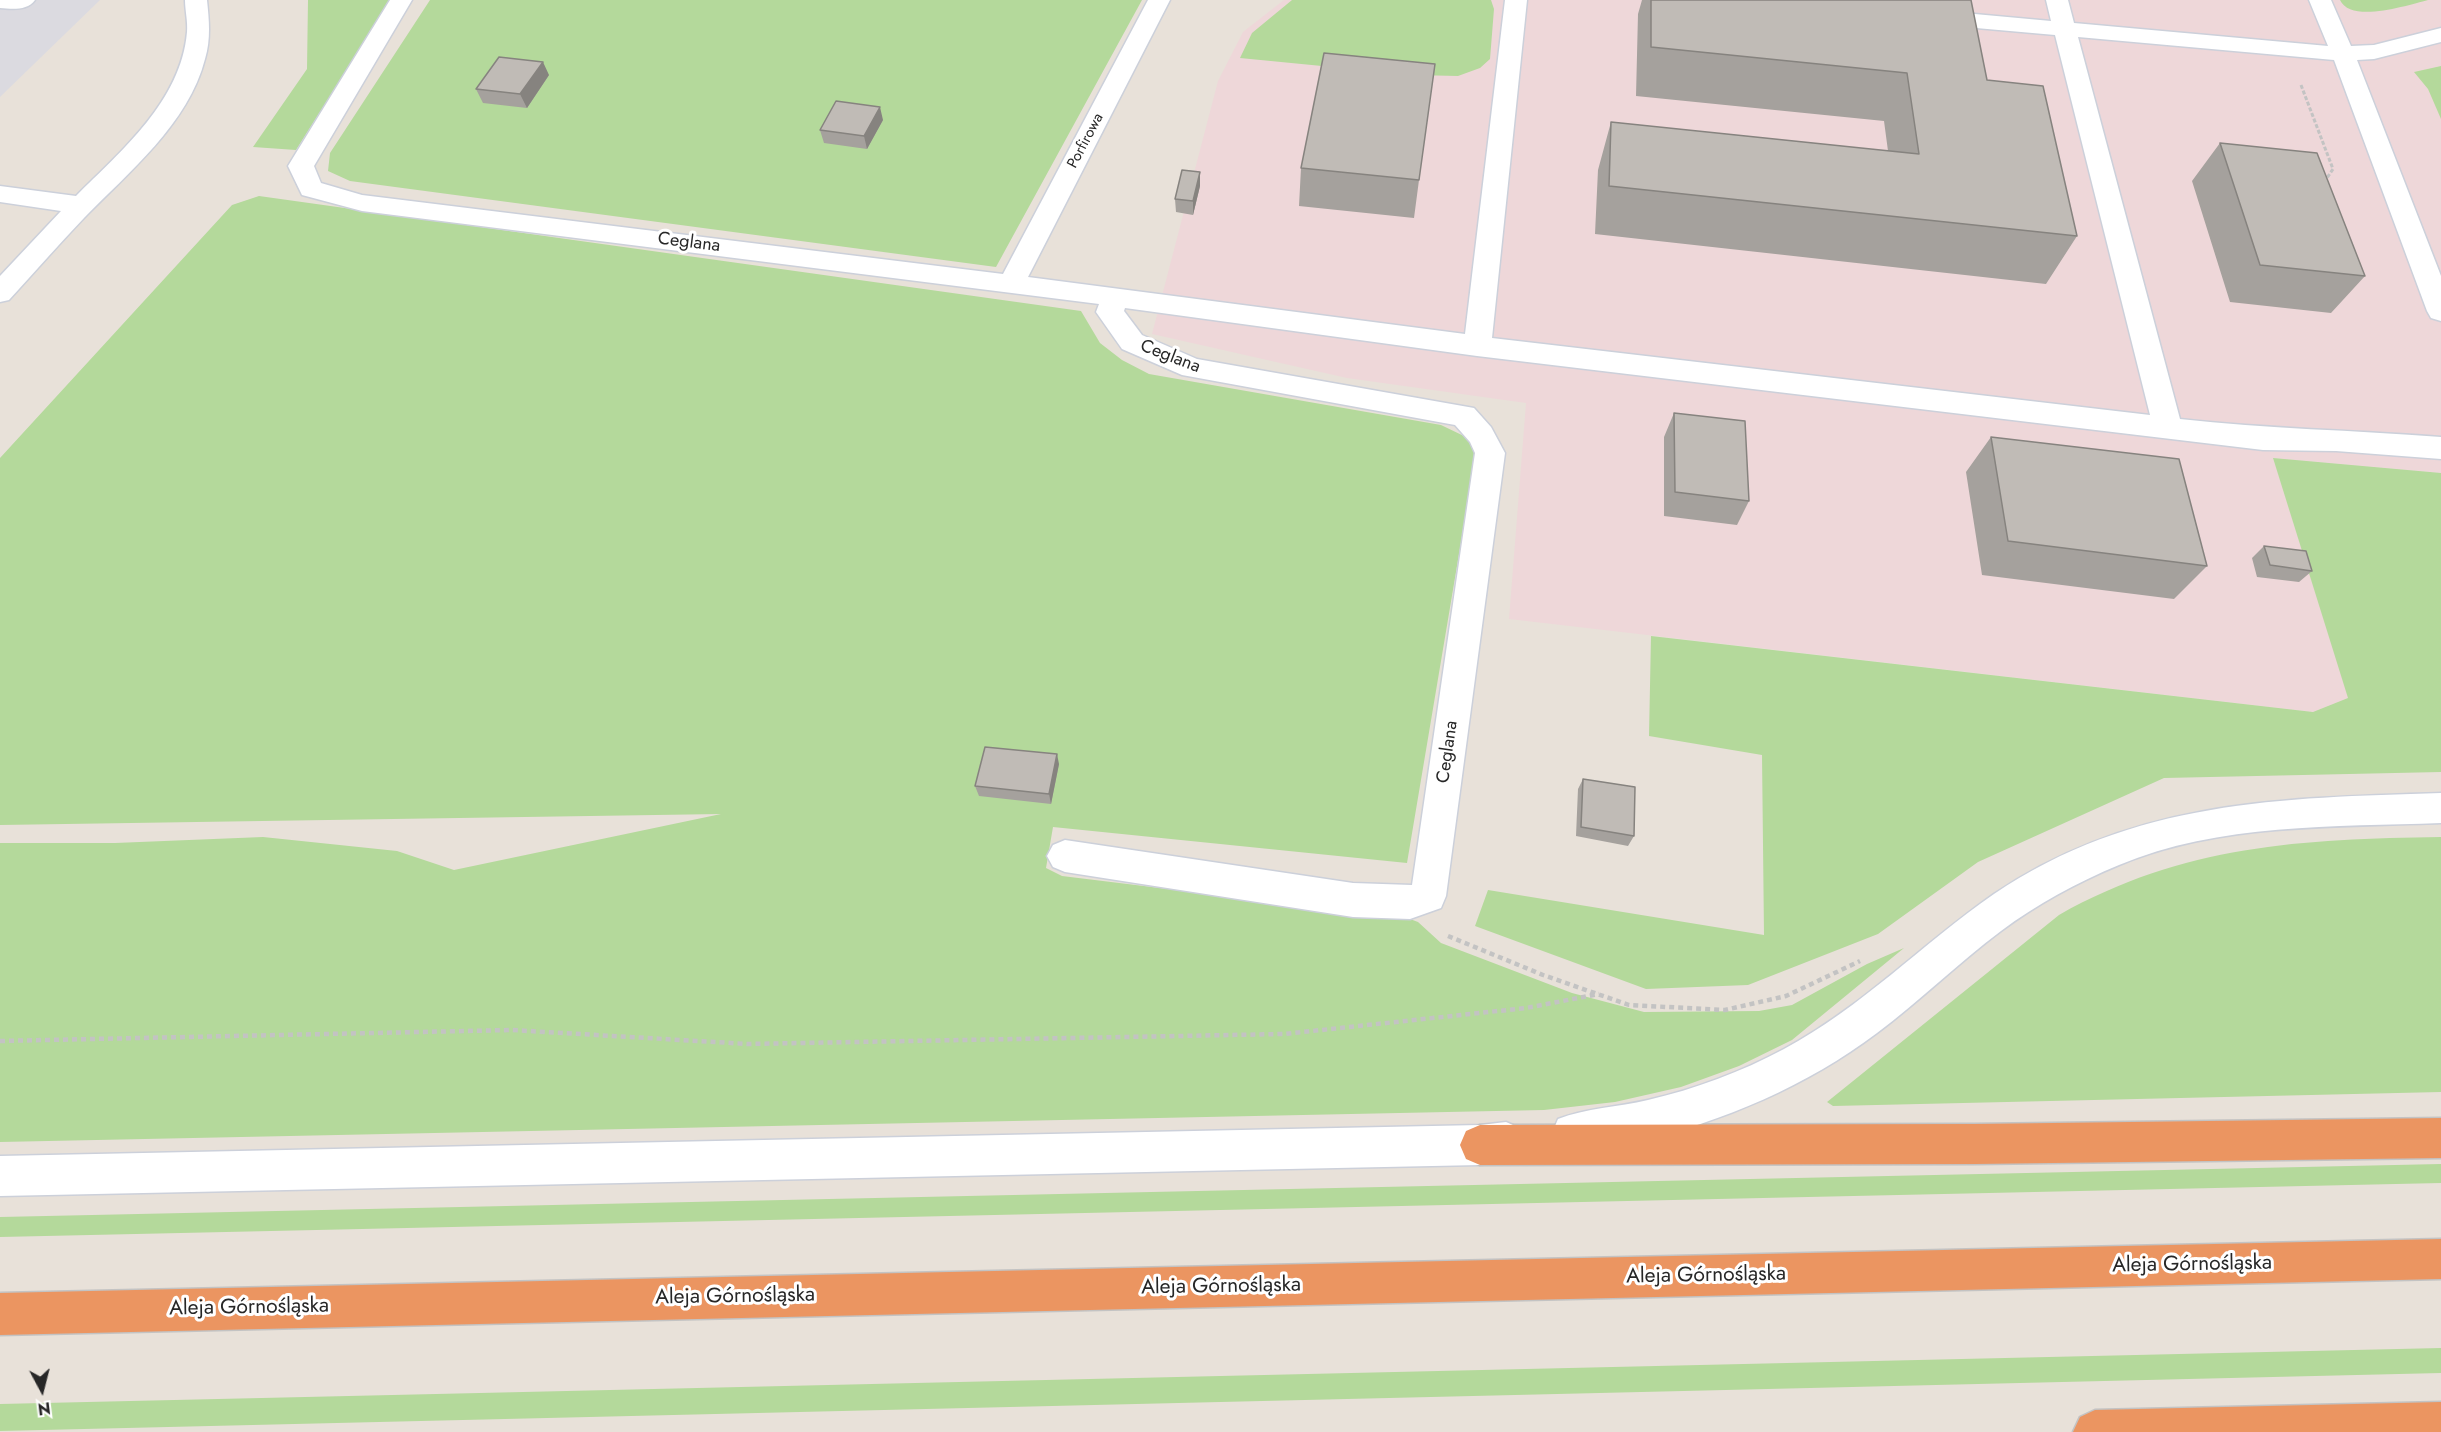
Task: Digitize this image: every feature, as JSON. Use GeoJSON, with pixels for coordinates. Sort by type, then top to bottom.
{"type":"FeatureCollection","features":[{"type":"Feature","properties":{"kind":"highway"},"geometry":{"type":"LineString","coordinates":[[1480,1145],[1975,1144],[2441,1138]]}},
{"type":"Feature","properties":{"kind":"highway","name":"Aleja Górnośląska"},"geometry":{"type":"LineString","coordinates":[[0,1314],[2441,1259]]}},
{"type":"Feature","properties":{"kind":"highway"},"geometry":{"type":"LineString","coordinates":[[2095,1432],[2441,1424]]}},
{"type":"Feature","properties":{"kind":"street"},"geometry":{"type":"LineString","coordinates":[[0,1],[15,3],[24,0]]}},
{"type":"Feature","properties":{"kind":"street"},"geometry":{"type":"LineString","coordinates":[[0,293],[155,129],[183,86],[196,51],[196,0]]}},
{"type":"Feature","properties":{"kind":"street","name":"Ceglana"},"geometry":{"type":"LineString","coordinates":[[401,0],[301,166],[311,189],[362,203],[1012,282],[1114,297],[1110,312],[1132,342],[1192,368],[1464,416],[1481,435],[1490,453],[1428,896],[1410,902],[1353,900],[1065,856]]}},
{"type":"Feature","properties":{"kind":"street","name":"Porfirowa"},"geometry":{"type":"LineString","coordinates":[[1012,282],[1159,0]]}},
{"type":"Feature","properties":{"kind":"street"},"geometry":{"type":"LineString","coordinates":[[1477,346],[1516,0]]}},
{"type":"Feature","properties":{"kind":"street"},"geometry":{"type":"LineString","coordinates":[[2057,0],[2168,428]]}},
{"type":"Feature","properties":{"kind":"street"},"geometry":{"type":"LineString","coordinates":[[2320,0],[2343,54],[2441,311]]}},
{"type":"Feature","properties":{"kind":"street"},"geometry":{"type":"LineString","coordinates":[[1913,15],[2288,51],[2343,54],[2374,52],[2441,35]]}},
{"type":"Feature","properties":{"kind":"street"},"geometry":{"type":"LineString","coordinates":[[0,194],[81,205]]}},
{"type":"Feature","properties":{"kind":"street"},"geometry":{"type":"LineString","coordinates":[[1114,297],[1477,346],[2263,439],[2336,440],[2441,448]]}},
{"type":"Feature","properties":{"kind":"street"},"geometry":{"type":"LineString","coordinates":[[0,1176],[1480,1145],[1589,1131],[1660,1116],[1758,1084],[1825,1047],[1861,1022],[1993,915],[2034,890],[2114,852],[2182,829],[2257,817],[2441,808]]}},
{"type":"Feature","properties":{"kind":"path"},"geometry":{"type":"LineString","coordinates":[[2288,51],[2333,169],[2325,181]]}},
{"type":"Feature","properties":{"kind":"path"},"geometry":{"type":"LineString","coordinates":[[0,1041],[512,1030],[748,1044],[1284,1034],[1526,1008],[1599,994]]}},
{"type":"Feature","properties":{"kind":"shaded area"},"geometry":{"type":"Polygon","coordinates":[[[0,0],[100,0],[0,97],[0,0]]]}},
{"type":"Feature","properties":{"kind":"shaded area"},"geometry":{"type":"Polygon","coordinates":[[[1284,0],[2441,0],[2441,66],[2415,72],[2428,89],[2441,117],[2441,473],[2273,458],[2349,698],[2313,712],[1509,619],[1526,403],[1347,378],[1152,334],[1218,81],[1243,32],[1284,0]]]}},
{"type":"Feature","properties":{"kind":"green space"},"geometry":{"type":"Polygon","coordinates":[[[308,0],[391,0],[296,150],[253,147],[307,69],[308,0]]]}},
{"type":"Feature","properties":{"kind":"green space"},"geometry":{"type":"Polygon","coordinates":[[[430,0],[1142,0],[996,267],[350,181],[328,171],[330,153],[430,0]]]}},
{"type":"Feature","properties":{"kind":"green space"},"geometry":{"type":"Polygon","coordinates":[[[1292,0],[1491,0],[1494,9],[1490,59],[1480,68],[1458,76],[1414,75],[1240,58],[1252,33],[1292,0]]]}},
{"type":"Feature","properties":{"kind":"green space"},"geometry":{"type":"Polygon","coordinates":[[[2340,0],[2428,0],[2394,9],[2367,12],[2346,7],[2340,0]]]}},
{"type":"Feature","properties":{"kind":"green space"},"geometry":{"type":"Polygon","coordinates":[[[2441,66],[2441,119],[2428,89],[2414,72],[2441,66]]]}},
{"type":"Feature","properties":{"kind":"green space"},"geometry":{"type":"Polygon","coordinates":[[[259,196],[1081,311],[1100,343],[1122,360],[1149,374],[1441,425],[1466,437],[1476,453],[1407,863],[1053,827],[1046,868],[1062,876],[1356,912],[1394,913],[1418,922],[1441,943],[1572,993],[1644,1012],[1759,1011],[1792,1005],[1867,964],[1904,948],[1792,1040],[1739,1066],[1681,1087],[1615,1102],[1544,1110],[0,1142],[0,843],[115,843],[263,837],[397,851],[454,870],[721,814],[0,825],[0,458],[232,205],[259,196]]]}},
{"type":"Feature","properties":{"kind":"green space"},"geometry":{"type":"Polygon","coordinates":[[[2273,458],[2441,473],[2441,772],[2164,778],[1978,862],[1878,934],[1748,985],[1646,989],[1475,926],[1488,890],[1764,935],[1762,755],[1649,736],[1651,636],[2313,712],[2348,698],[2273,458]]]}},
{"type":"Feature","properties":{"kind":"green space"},"geometry":{"type":"Polygon","coordinates":[[[2441,837],[2441,1092],[1833,1106],[1827,1102],[2059,915],[2105,892],[2151,874],[2198,860],[2244,850],[2340,840],[2441,837]]]}},
{"type":"Feature","properties":{"kind":"green space"},"geometry":{"type":"Polygon","coordinates":[[[2441,1164],[2441,1183],[0,1237],[0,1217],[2441,1164]]]}},
{"type":"Feature","properties":{"kind":"green space"},"geometry":{"type":"Polygon","coordinates":[[[2441,1348],[2441,1373],[0,1431],[0,1404],[2441,1348]]]}},
{"type":"Feature","properties":{"kind":"building"},"geometry":{"type":"Polygon","coordinates":[[[1651,0],[1971,0],[1987,80],[2043,86],[2077,236],[1609,186],[1611,122],[1919,154],[1907,73],[1651,47],[1651,0]]]}},
{"type":"Feature","properties":{"kind":"building"},"geometry":{"type":"Polygon","coordinates":[[[1324,53],[1435,64],[1419,180],[1301,168],[1324,53]]]}},
{"type":"Feature","properties":{"kind":"building"},"geometry":{"type":"Polygon","coordinates":[[[499,57],[543,62],[520,94],[476,89],[499,57]]]}},
{"type":"Feature","properties":{"kind":"building"},"geometry":{"type":"Polygon","coordinates":[[[836,101],[880,107],[864,136],[820,130],[836,101]]]}},
{"type":"Feature","properties":{"kind":"building"},"geometry":{"type":"Polygon","coordinates":[[[2220,143],[2317,153],[2365,276],[2260,265],[2220,143]]]}},
{"type":"Feature","properties":{"kind":"building"},"geometry":{"type":"Polygon","coordinates":[[[1182,170],[1200,172],[1193,201],[1175,199],[1182,170]]]}},
{"type":"Feature","properties":{"kind":"building"},"geometry":{"type":"Polygon","coordinates":[[[1674,413],[1745,421],[1749,501],[1675,492],[1674,413]]]}},
{"type":"Feature","properties":{"kind":"building"},"geometry":{"type":"Polygon","coordinates":[[[1991,437],[2179,459],[2207,566],[2008,541],[1991,437]]]}},
{"type":"Feature","properties":{"kind":"building"},"geometry":{"type":"Polygon","coordinates":[[[2264,546],[2306,551],[2312,571],[2270,565],[2264,546]]]}},
{"type":"Feature","properties":{"kind":"building"},"geometry":{"type":"Polygon","coordinates":[[[985,747],[1057,754],[1049,794],[975,786],[985,747]]]}},
{"type":"Feature","properties":{"kind":"building"},"geometry":{"type":"Polygon","coordinates":[[[1583,779],[1635,787],[1634,836],[1581,827],[1583,779]]]}}]}
